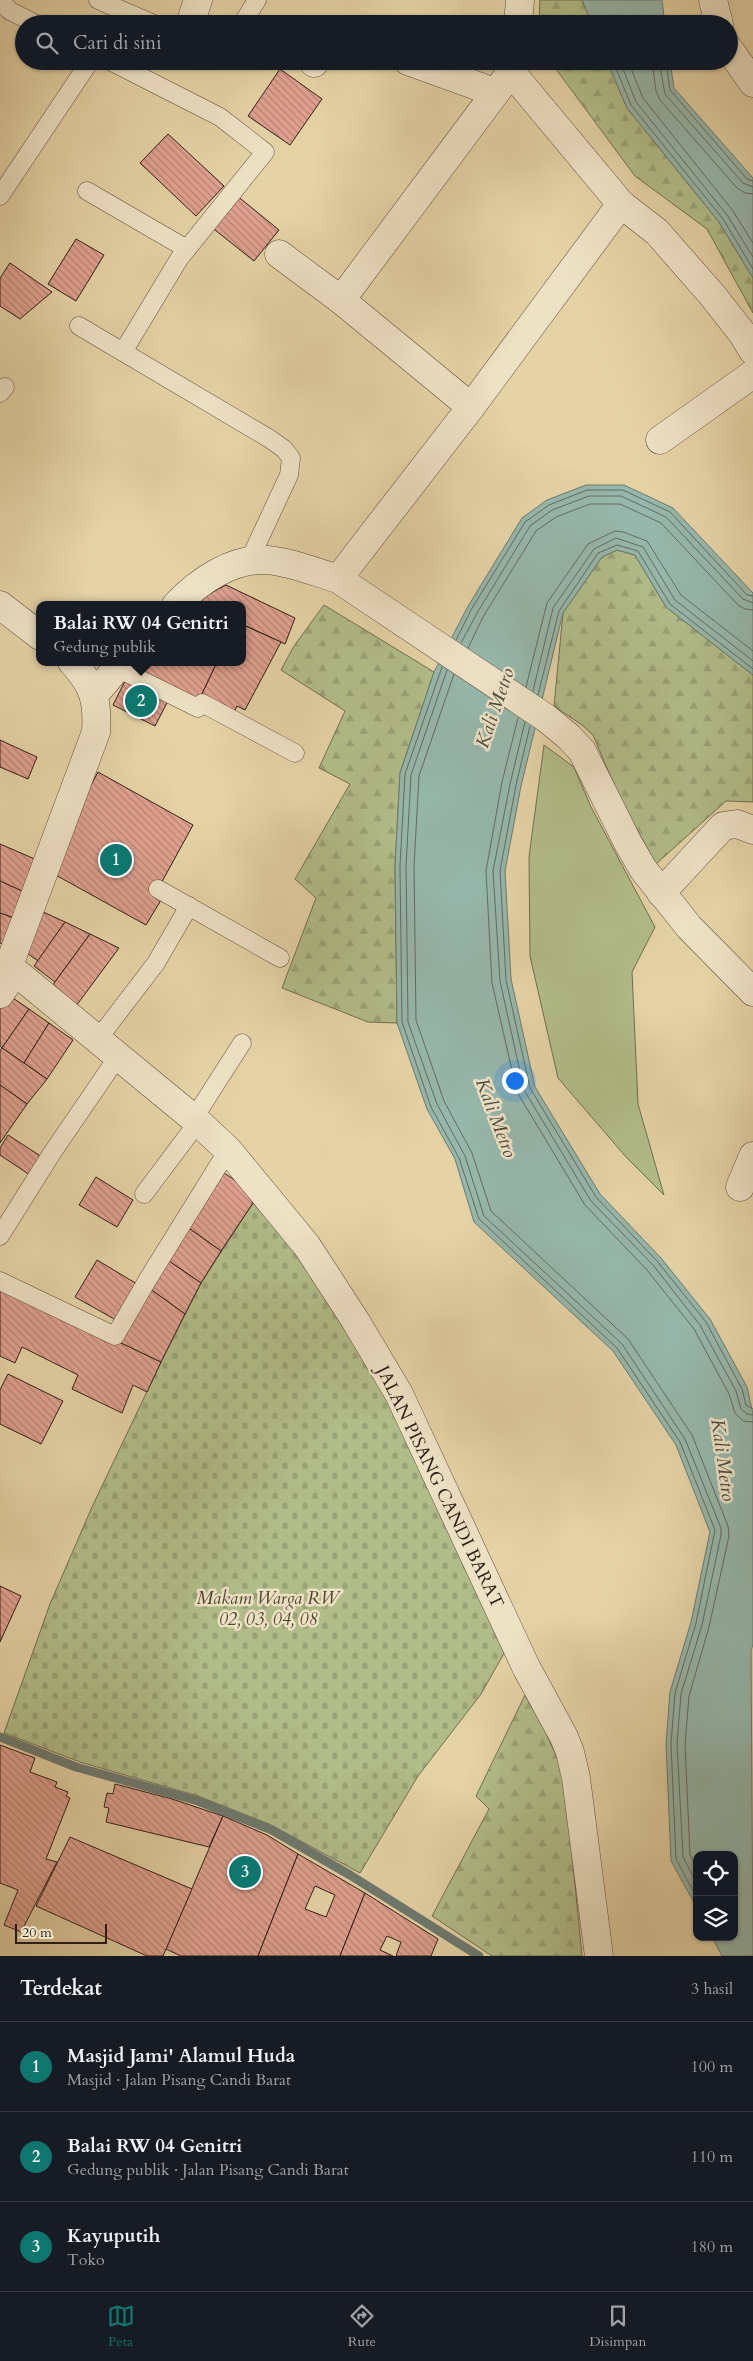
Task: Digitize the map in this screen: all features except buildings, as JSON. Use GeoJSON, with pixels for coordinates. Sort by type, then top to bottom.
{"type":"FeatureCollection","features":[{"type":"Feature","properties":{"kind":"street"},"geometry":{"type":"LineString","coordinates":[[193,15],[198,0]]}},
{"type":"Feature","properties":{"kind":"street"},"geometry":{"type":"LineString","coordinates":[[519,15],[520,0]]}},
{"type":"Feature","properties":{"kind":"street"},"geometry":{"type":"LineString","coordinates":[[713,0],[717,15]]}},
{"type":"Feature","properties":{"kind":"street"},"geometry":{"type":"LineString","coordinates":[[738,62],[753,83]]}},
{"type":"Feature","properties":{"kind":"street"},"geometry":{"type":"LineString","coordinates":[[433,70],[494,92]]}},
{"type":"Feature","properties":{"kind":"street"},"geometry":{"type":"LineString","coordinates":[[341,300],[509,70]]}},
{"type":"Feature","properties":{"kind":"street"},"geometry":{"type":"LineString","coordinates":[[515,70],[621,204],[657,232],[713,296],[742,333],[753,351]]}},
{"type":"Feature","properties":{"kind":"street"},"geometry":{"type":"LineString","coordinates":[[338,578],[470,407],[621,204]]}},
{"type":"Feature","properties":{"kind":"street"},"geometry":{"type":"LineString","coordinates":[[279,254],[341,300],[470,407]]}},
{"type":"Feature","properties":{"kind":"street"},"geometry":{"type":"LineString","coordinates":[[660,440],[753,374]]}},
{"type":"Feature","properties":{"kind":"street"},"geometry":{"type":"LineString","coordinates":[[180,601],[188,592],[214,575],[249,562],[266,560],[283,562],[338,578],[546,718],[569,737],[582,751],[628,843],[661,894],[689,927],[753,992]]}},
{"type":"Feature","properties":{"kind":"street"},"geometry":{"type":"LineString","coordinates":[[0,605],[36,633]]}},
{"type":"Feature","properties":{"kind":"street","name":"JALAN PISANG CANDI BARAT"},"geometry":{"type":"LineString","coordinates":[[75,666],[89,683],[94,695],[96,732],[61,833],[11,960],[7,983],[108,1047],[196,1120],[228,1150],[307,1246],[355,1320],[399,1394],[526,1667],[570,1752],[576,1778],[599,1956]]}},
{"type":"Feature","properties":{"kind":"street"},"geometry":{"type":"LineString","coordinates":[[94,695],[118,666]]}},
{"type":"Feature","properties":{"kind":"street"},"geometry":{"type":"LineString","coordinates":[[661,894],[723,826],[737,824],[753,830]]}},
{"type":"Feature","properties":{"kind":"street"},"geometry":{"type":"LineString","coordinates":[[740,1187],[753,1156]]}},
{"type":"Feature","properties":{"kind":"lane"},"geometry":{"type":"LineString","coordinates":[[98,0],[133,15]]}},
{"type":"Feature","properties":{"kind":"lane"},"geometry":{"type":"LineString","coordinates":[[247,15],[256,0]]}},
{"type":"Feature","properties":{"kind":"lane"},"geometry":{"type":"LineString","coordinates":[[11,4],[25,15]]}},
{"type":"Feature","properties":{"kind":"lane"},"geometry":{"type":"LineString","coordinates":[[0,196],[84,70]]}},
{"type":"Feature","properties":{"kind":"lane"},"geometry":{"type":"LineString","coordinates":[[123,352],[179,259],[265,152],[220,117],[128,70]]}},
{"type":"Feature","properties":{"kind":"lane"},"geometry":{"type":"LineString","coordinates":[[87,191],[188,249]]}},
{"type":"Feature","properties":{"kind":"lane"},"geometry":{"type":"LineString","coordinates":[[80,326],[270,439],[284,449],[291,458],[289,475],[249,562]]}},
{"type":"Feature","properties":{"kind":"lane"},"geometry":{"type":"LineString","coordinates":[[121,666],[198,708],[202,703],[295,753]]}},
{"type":"Feature","properties":{"kind":"lane"},"geometry":{"type":"LineString","coordinates":[[158,889],[280,958]]}},
{"type":"Feature","properties":{"kind":"lane"},"geometry":{"type":"LineString","coordinates":[[0,1236],[52,1153],[108,1047],[189,906]]}},
{"type":"Feature","properties":{"kind":"lane"},"geometry":{"type":"LineString","coordinates":[[144,1194],[196,1120],[242,1043]]}},
{"type":"Feature","properties":{"kind":"lane"},"geometry":{"type":"LineString","coordinates":[[0,1281],[116,1336],[148,1278],[228,1150]]}},
{"type":"Feature","properties":{"kind":"green space"},"geometry":{"type":"Polygon","coordinates":[[[540,0],[582,0],[588,15],[539,15],[540,0]]]}},
{"type":"Feature","properties":{"kind":"green space"},"geometry":{"type":"Polygon","coordinates":[[[557,70],[611,70],[627,108],[719,222],[753,278],[753,313],[707,229],[635,176],[557,70]]]}},
{"type":"Feature","properties":{"kind":"green space"},"geometry":{"type":"Polygon","coordinates":[[[617,550],[635,555],[666,607],[753,675],[753,802],[726,801],[656,864],[620,799],[593,735],[554,706],[563,613],[602,557],[617,550]]]}},
{"type":"Feature","properties":{"kind":"green space"},"geometry":{"type":"Polygon","coordinates":[[[324,605],[434,672],[400,773],[395,866],[397,1023],[368,1022],[282,988],[316,898],[295,879],[350,784],[319,768],[345,711],[281,670],[294,646],[324,605]]]}},
{"type":"Feature","properties":{"kind":"green space"},"geometry":{"type":"Polygon","coordinates":[[[544,745],[574,767],[591,807],[655,927],[632,972],[638,1104],[664,1195],[626,1157],[558,1078],[530,956],[529,857],[544,745]]]}},
{"type":"Feature","properties":{"kind":"green space","name":"Makam Warga RW 02, 03, 04, 08"},"geometry":{"type":"Polygon","coordinates":[[[253,1203],[289,1244],[389,1392],[507,1648],[481,1694],[418,1776],[360,1873],[269,1824],[198,1796],[80,1762],[4,1733],[50,1604],[92,1507],[201,1283],[253,1203]]]}},
{"type":"Feature","properties":{"kind":"green space"},"geometry":{"type":"Polygon","coordinates":[[[525,1695],[545,1731],[564,1773],[582,1956],[492,1956],[432,1916],[489,1809],[476,1796],[525,1695]]]}},
{"type":"Feature","properties":{"kind":"water"},"geometry":{"type":"Polygon","coordinates":[[[582,0],[662,0],[664,15],[588,15],[582,0]]]}},
{"type":"Feature","properties":{"kind":"water"},"geometry":{"type":"Polygon","coordinates":[[[611,70],[671,70],[674,88],[753,178],[753,278],[719,222],[627,108],[611,70]]]}},
{"type":"Feature","properties":{"kind":"water","name":"Kali Metro"},"geometry":{"type":"Polygon","coordinates":[[[586,485],[624,485],[673,508],[753,593],[753,675],[666,607],[635,555],[617,550],[602,557],[563,613],[521,786],[505,871],[511,979],[535,1087],[600,1194],[661,1258],[710,1319],[747,1387],[753,1414],[753,1645],[751,1650],[753,1956],[722,1956],[714,1941],[738,1941],[738,1851],[693,1851],[693,1901],[671,1861],[666,1744],[670,1692],[691,1622],[710,1532],[676,1445],[613,1351],[474,1222],[455,1159],[427,1109],[397,1023],[395,866],[400,773],[434,672],[467,608],[522,518],[547,500],[586,485]]]}},
{"type":"Feature","properties":{"kind":"waterway"},"geometry":{"type":"LineString","coordinates":[[0,1737],[76,1767],[198,1801],[272,1830],[350,1875],[479,1956]]}},
{"type":"Feature","properties":{"kind":"place","name":"Balai RW 04 Genitri"},"geometry":{"type":"Point","coordinates":[141,701]}},
{"type":"Feature","properties":{"kind":"place","name":"Masjid Jami' Alamul Huda"},"geometry":{"type":"Point","coordinates":[116,860]}},
{"type":"Feature","properties":{"kind":"place","name":"Kayuputih"},"geometry":{"type":"Point","coordinates":[245,1872]}}]}
